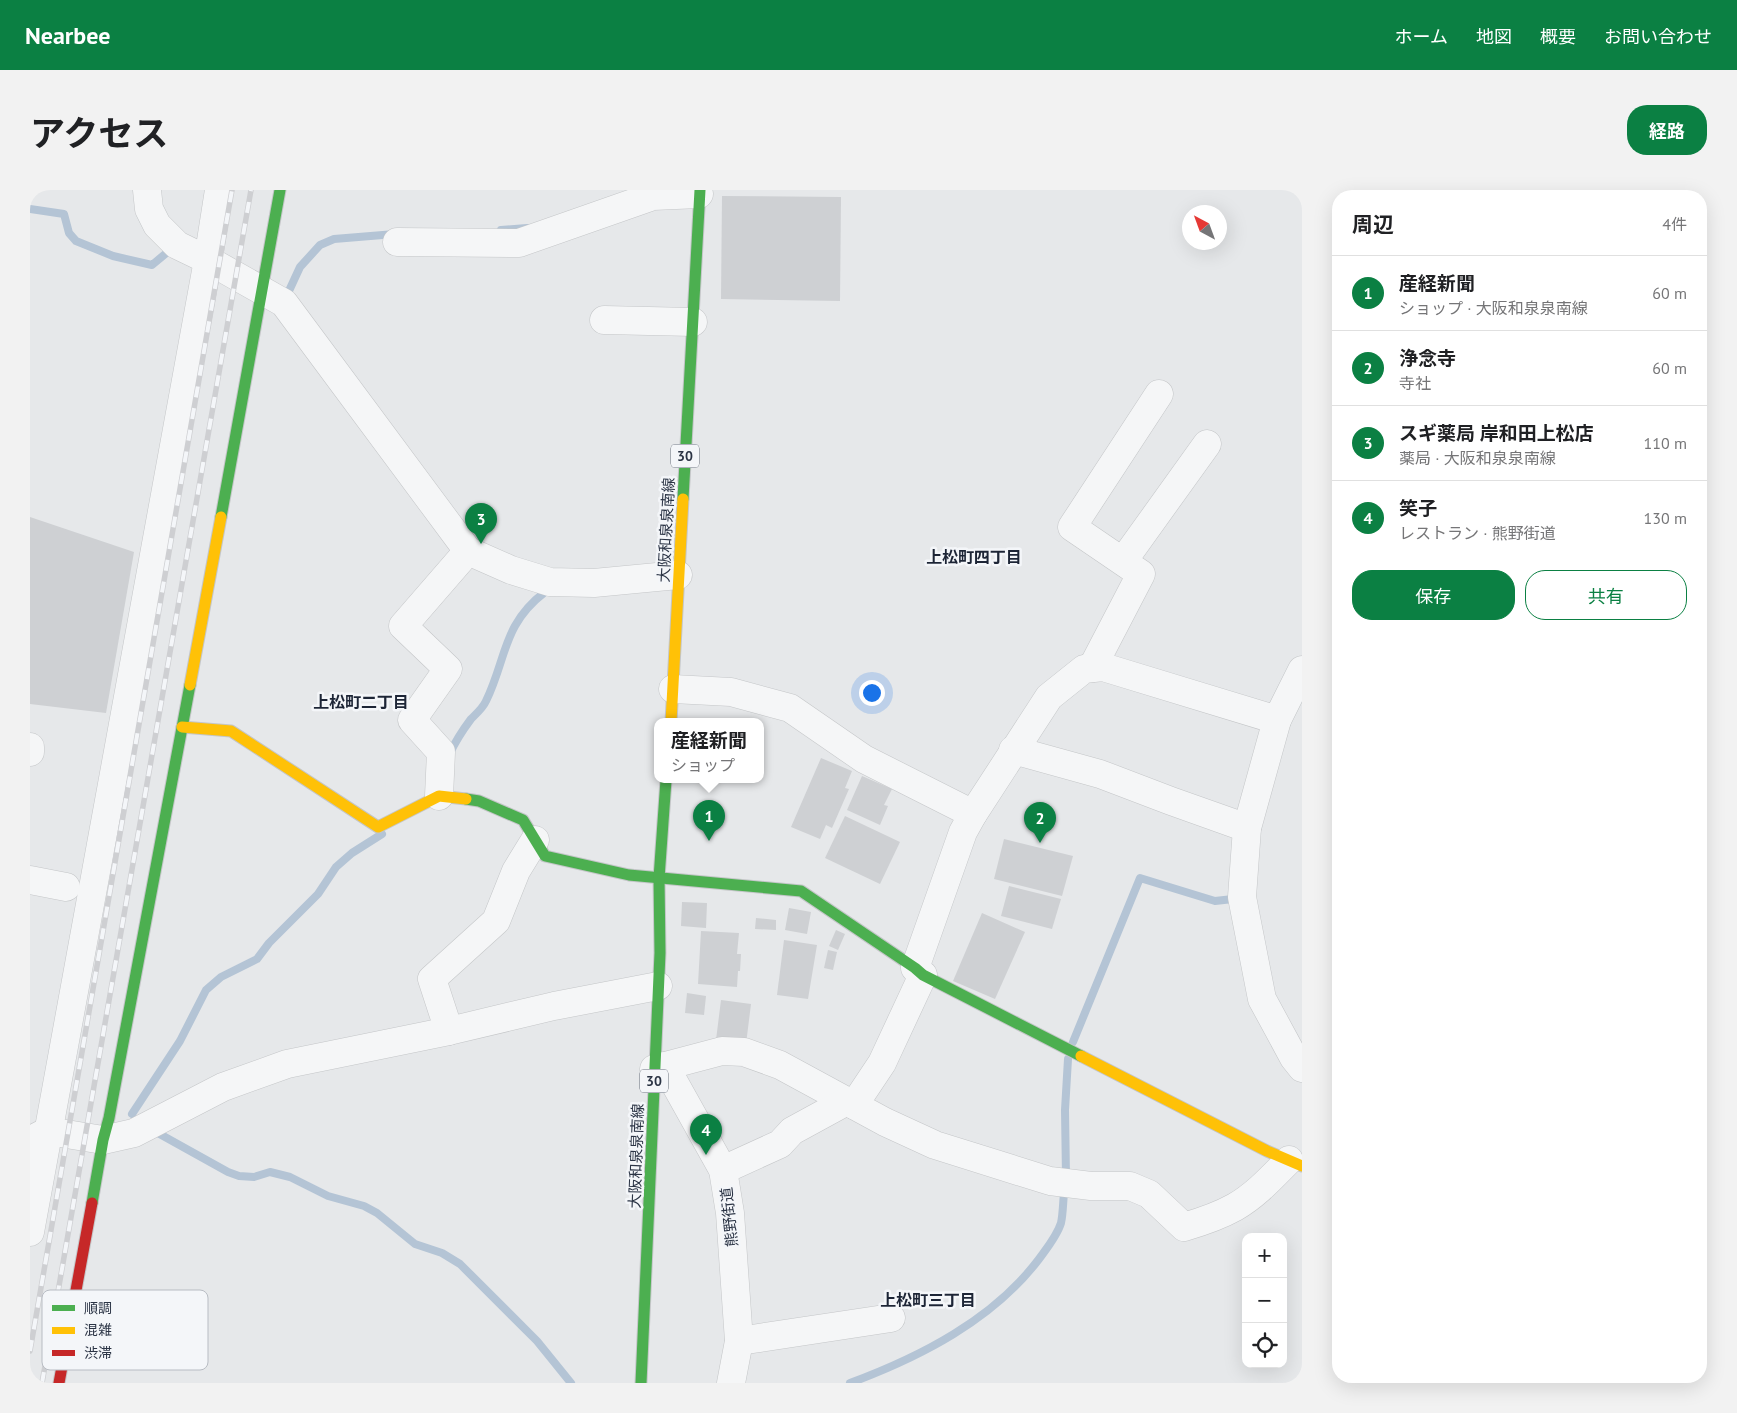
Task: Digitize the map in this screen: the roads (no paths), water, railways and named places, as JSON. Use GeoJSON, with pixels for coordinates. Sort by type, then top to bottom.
{"type":"FeatureCollection","features":[{"type":"Feature","properties":{"kind":"street"},"geometry":{"type":"LineString","coordinates":[[147,190],[149,209],[157,225],[177,245],[208,260],[284,303],[468,551],[511,570],[550,582],[594,583],[678,575]]}},
{"type":"Feature","properties":{"kind":"street"},"geometry":{"type":"LineString","coordinates":[[30,1232],[39,1136],[208,260],[219,190]]}},
{"type":"Feature","properties":{"kind":"street"},"geometry":{"type":"LineString","coordinates":[[75,1290],[103,1140],[111,1108],[280,190]]}},
{"type":"Feature","properties":{"kind":"street"},"geometry":{"type":"LineString","coordinates":[[397,242],[518,242],[652,196],[700,192]]}},
{"type":"Feature","properties":{"kind":"street","name":"大阪和泉泉南線"},"geometry":{"type":"LineString","coordinates":[[671,718],[700,192]]}},
{"type":"Feature","properties":{"kind":"street"},"geometry":{"type":"LineString","coordinates":[[604,320],[693,322]]}},
{"type":"Feature","properties":{"kind":"street"},"geometry":{"type":"LineString","coordinates":[[1092,668],[1141,574],[1072,527],[1159,394]]}},
{"type":"Feature","properties":{"kind":"street"},"geometry":{"type":"LineString","coordinates":[[1123,561],[1207,444]]}},
{"type":"Feature","properties":{"kind":"street"},"geometry":{"type":"LineString","coordinates":[[439,796],[441,752],[412,720],[448,669],[403,626],[468,551]]}},
{"type":"Feature","properties":{"kind":"street"},"geometry":{"type":"LineString","coordinates":[[723,1170],[780,1144],[792,1132],[850,1103],[882,1063],[919,971],[962,832],[1013,750],[1049,697],[1084,670],[1103,667],[1277,720]]}},
{"type":"Feature","properties":{"kind":"street"},"geometry":{"type":"LineString","coordinates":[[1302,670],[1277,720],[1247,828],[1242,897],[1262,998],[1294,1058],[1302,1068]]}},
{"type":"Feature","properties":{"kind":"street"},"geometry":{"type":"LineString","coordinates":[[673,689],[732,692],[790,708],[864,759],[973,814]]}},
{"type":"Feature","properties":{"kind":"street"},"geometry":{"type":"LineString","coordinates":[[182,726],[231,731],[378,827],[439,796],[479,801],[523,820],[545,856],[629,875],[801,891],[919,971],[1268,1151],[1296,1163]]}},
{"type":"Feature","properties":{"kind":"street"},"geometry":{"type":"LineString","coordinates":[[30,747],[30,752]]}},
{"type":"Feature","properties":{"kind":"street"},"geometry":{"type":"LineString","coordinates":[[1013,750],[1100,774],[1247,828]]}},
{"type":"Feature","properties":{"kind":"street","name":"大阪和泉泉南線"},"geometry":{"type":"LineString","coordinates":[[642,1383],[660,1068],[658,986],[660,953],[659,878],[666,783]]}},
{"type":"Feature","properties":{"kind":"street"},"geometry":{"type":"LineString","coordinates":[[449,1031],[432,979],[496,921],[516,871],[535,840]]}},
{"type":"Feature","properties":{"kind":"street"},"geometry":{"type":"LineString","coordinates":[[30,880],[66,887]]}},
{"type":"Feature","properties":{"kind":"street"},"geometry":{"type":"LineString","coordinates":[[39,1136],[103,1140],[134,1133],[223,1087],[287,1064],[449,1031],[554,1006],[658,986]]}},
{"type":"Feature","properties":{"kind":"street"},"geometry":{"type":"LineString","coordinates":[[660,1068],[722,1051],[744,1052],[780,1065],[885,1122],[935,1145],[1050,1181],[1091,1186],[1130,1186],[1149,1194],[1184,1228],[1236,1207],[1296,1163]]}},
{"type":"Feature","properties":{"kind":"street","name":"熊野街道"},"geometry":{"type":"LineString","coordinates":[[660,1068],[723,1170],[730,1213],[739,1341],[731,1383]]}},
{"type":"Feature","properties":{"kind":"street"},"geometry":{"type":"LineString","coordinates":[[739,1341],[891,1318]]}},
{"type":"Feature","properties":{"kind":"street"},"geometry":{"type":"LineString","coordinates":[[58,1383],[60,1370]]}},
{"type":"Feature","properties":{"kind":"waterway"},"geometry":{"type":"LineString","coordinates":[[30,209],[64,214],[69,233],[76,241],[113,256],[152,265],[170,250]]}},
{"type":"Feature","properties":{"kind":"waterway"},"geometry":{"type":"LineString","coordinates":[[501,230],[527,228]]}},
{"type":"Feature","properties":{"kind":"waterway"},"geometry":{"type":"LineString","coordinates":[[288,293],[300,267],[320,245],[334,239],[395,234]]}},
{"type":"Feature","properties":{"kind":"waterway"},"geometry":{"type":"LineString","coordinates":[[449,755],[471,719],[485,704],[513,630],[531,604],[545,592]]}},
{"type":"Feature","properties":{"kind":"waterway"},"geometry":{"type":"LineString","coordinates":[[132,1114],[180,1041],[206,990],[221,977],[257,959],[269,943],[318,894],[336,867],[352,853],[382,834]]}},
{"type":"Feature","properties":{"kind":"waterway"},"geometry":{"type":"LineString","coordinates":[[1073,1042],[1140,878],[1215,901],[1233,899]]}},
{"type":"Feature","properties":{"kind":"waterway"},"geometry":{"type":"LineString","coordinates":[[1066,1177],[1065,1110],[1068,1059]]}},
{"type":"Feature","properties":{"kind":"waterway"},"geometry":{"type":"LineString","coordinates":[[156,1132],[228,1172],[239,1176],[254,1177],[270,1172],[290,1177],[328,1196],[364,1206],[377,1213],[415,1244],[442,1253],[460,1264],[537,1341],[571,1383]]}},
{"type":"Feature","properties":{"kind":"waterway"},"geometry":{"type":"LineString","coordinates":[[850,1383],[903,1361],[954,1334],[1000,1300],[1021,1281],[1054,1237],[1061,1223],[1064,1193]]}},
{"type":"Feature","properties":{"kind":"railway"},"geometry":{"type":"LineString","coordinates":[[30,1351],[232,190]]}},
{"type":"Feature","properties":{"kind":"railway"},"geometry":{"type":"LineString","coordinates":[[58,1290],[251,190]]}},
{"type":"Feature","properties":{"kind":"railway"},"geometry":{"type":"LineString","coordinates":[[42,1383],[44,1370]]}},
{"type":"Feature","properties":{"kind":"place","name":"スギ薬局 岸和田上松店"},"geometry":{"type":"Point","coordinates":[481,544]}},
{"type":"Feature","properties":{"kind":"place","name":"産経新聞"},"geometry":{"type":"Point","coordinates":[709,841]}},
{"type":"Feature","properties":{"kind":"place","name":"浄念寺"},"geometry":{"type":"Point","coordinates":[1040,843]}},
{"type":"Feature","properties":{"kind":"place","name":"笑子"},"geometry":{"type":"Point","coordinates":[706,1155]}},
{"type":"Feature","properties":{"kind":"district","name":"上松町四丁目"},"geometry":{"type":"Point","coordinates":[974,557]}},
{"type":"Feature","properties":{"kind":"district","name":"上松町二丁目"},"geometry":{"type":"Point","coordinates":[361,702]}},
{"type":"Feature","properties":{"kind":"district","name":"上松町三丁目"},"geometry":{"type":"Point","coordinates":[928,1300]}}]}
